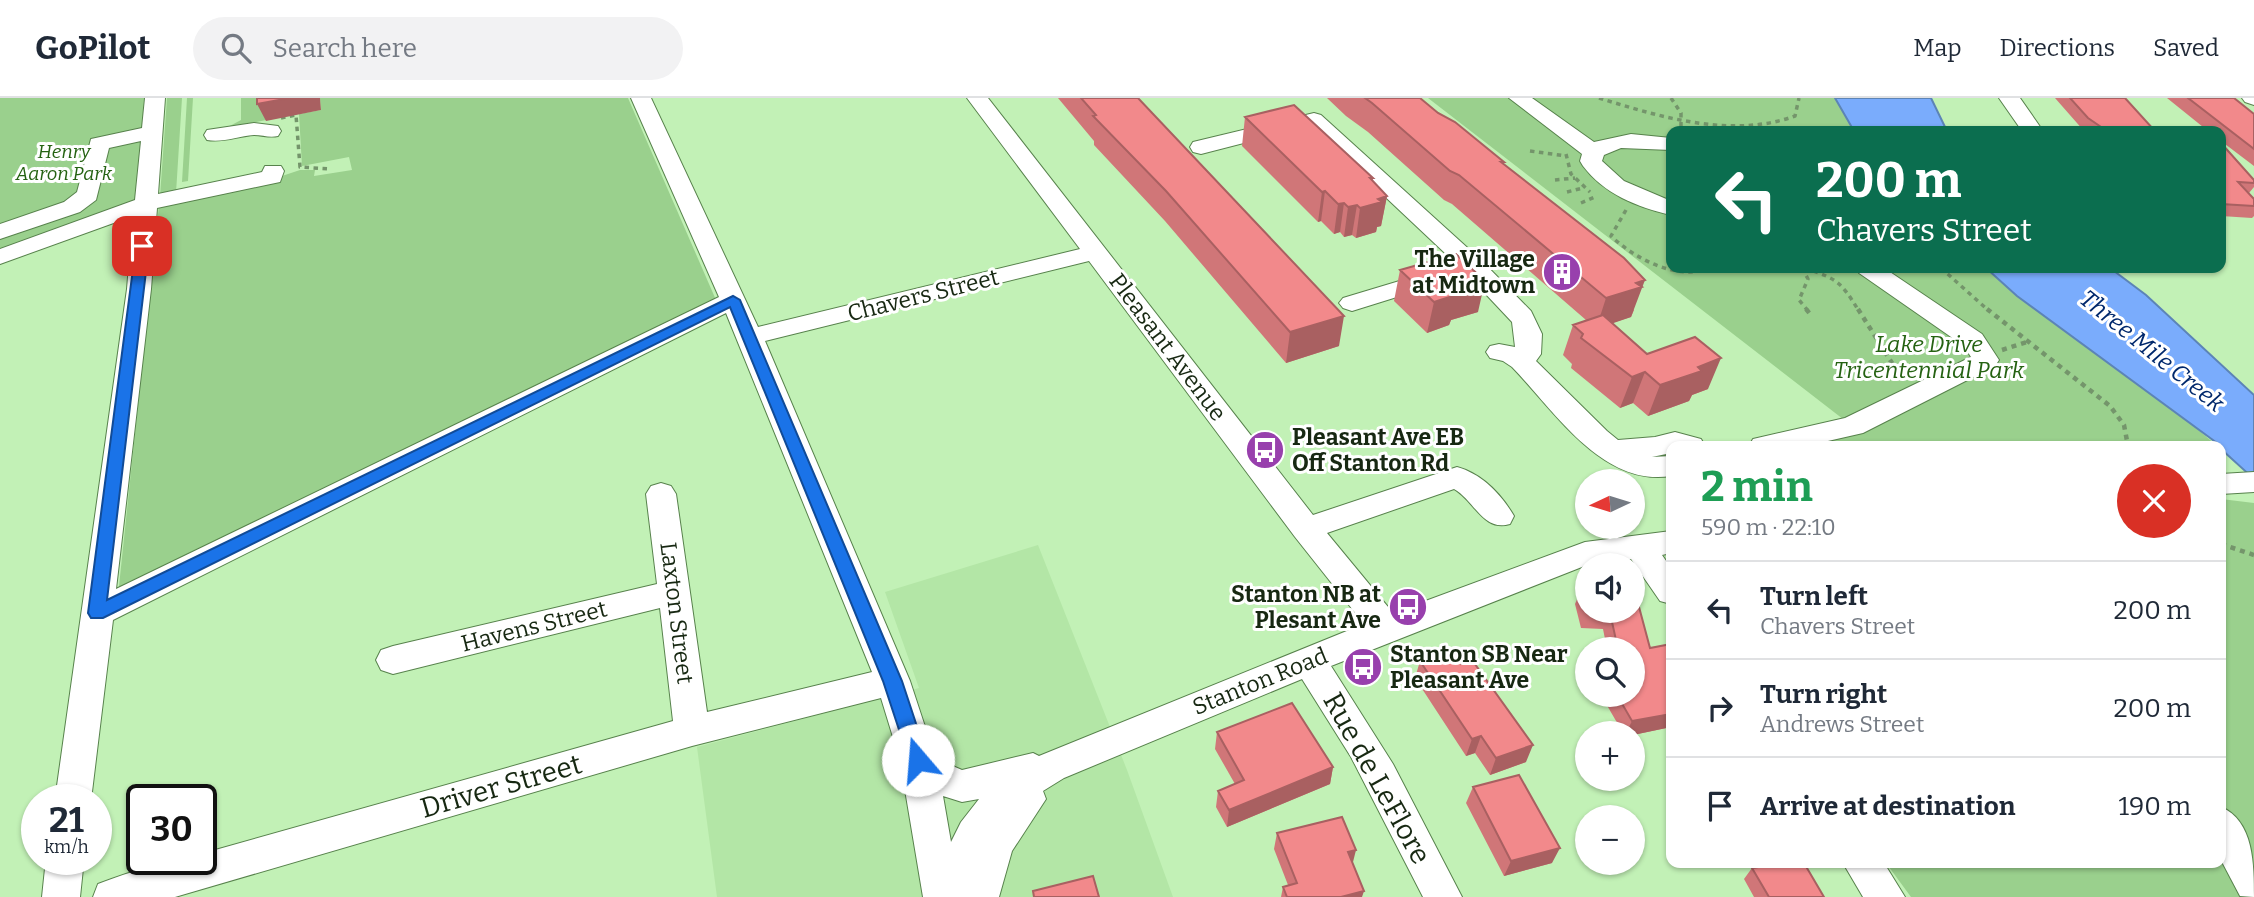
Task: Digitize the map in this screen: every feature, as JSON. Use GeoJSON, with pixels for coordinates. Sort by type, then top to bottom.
{"type":"FeatureCollection","features":[{"type":"Feature","properties":{"kind":"street"},"geometry":{"type":"LineString","coordinates":[[75,784],[139,289],[155,98]]}},
{"type":"Feature","properties":{"kind":"street"},"geometry":{"type":"LineString","coordinates":[[641,98],[750,337],[892,681],[918,760],[942,897]]}},
{"type":"Feature","properties":{"kind":"street","name":"Pleasant Avenue"},"geometry":{"type":"LineString","coordinates":[[976,98],[1306,529],[1387,629]]}},
{"type":"Feature","properties":{"kind":"street"},"geometry":{"type":"LineString","coordinates":[[1519,98],[1594,152]]}},
{"type":"Feature","properties":{"kind":"street"},"geometry":{"type":"LineString","coordinates":[[2009,98],[2029,126]]}},
{"type":"Feature","properties":{"kind":"street"},"geometry":{"type":"LineString","coordinates":[[1200,147],[1314,120],[1473,266],[1529,325],[1515,355],[1534,375],[1612,450],[1636,465],[1666,466]]}},
{"type":"Feature","properties":{"kind":"street"},"geometry":{"type":"LineString","coordinates":[[215,135],[254,129],[270,131]]}},
{"type":"Feature","properties":{"kind":"street"},"geometry":{"type":"LineString","coordinates":[[0,232],[72,207],[88,195],[99,144],[152,132]]}},
{"type":"Feature","properties":{"kind":"street"},"geometry":{"type":"LineString","coordinates":[[1666,144],[1618,141],[1603,144],[1594,152],[1591,161],[1600,174],[1622,191],[1666,206]]}},
{"type":"Feature","properties":{"kind":"street"},"geometry":{"type":"LineString","coordinates":[[0,257],[145,204],[216,184],[272,177],[273,171]]}},
{"type":"Feature","properties":{"kind":"street","name":"Chavers Street"},"geometry":{"type":"LineString","coordinates":[[750,337],[1096,252]]}},
{"type":"Feature","properties":{"kind":"street"},"geometry":{"type":"LineString","coordinates":[[1352,303],[1473,266]]}},
{"type":"Feature","properties":{"kind":"street"},"geometry":{"type":"LineString","coordinates":[[1786,441],[1853,426],[1986,360],[1973,340],[1875,273]]}},
{"type":"Feature","properties":{"kind":"street"},"geometry":{"type":"LineString","coordinates":[[97,613],[733,300]]}},
{"type":"Feature","properties":{"kind":"street"},"geometry":{"type":"LineString","coordinates":[[1612,450],[1666,444]]}},
{"type":"Feature","properties":{"kind":"street"},"geometry":{"type":"LineString","coordinates":[[1306,529],[1457,477],[1474,487],[1499,516]]}},
{"type":"Feature","properties":{"kind":"street"},"geometry":{"type":"LineString","coordinates":[[2226,484],[2254,482]]}},
{"type":"Feature","properties":{"kind":"street","name":"Laxton Street"},"geometry":{"type":"LineString","coordinates":[[661,494],[692,732]]}},
{"type":"Feature","properties":{"kind":"street","name":"Stanton Road"},"geometry":{"type":"LineString","coordinates":[[954,897],[959,866],[974,832],[1000,800],[1051,767],[1387,629],[1585,554],[1666,543]]}},
{"type":"Feature","properties":{"kind":"street"},"geometry":{"type":"LineString","coordinates":[[1639,547],[1666,585]]}},
{"type":"Feature","properties":{"kind":"street","name":"Havens Street"},"geometry":{"type":"LineString","coordinates":[[393,660],[675,592]]}},
{"type":"Feature","properties":{"kind":"street","name":"Rue de LeFlore"},"geometry":{"type":"LineString","coordinates":[[1308,661],[1334,696],[1385,785],[1443,897]]}},
{"type":"Feature","properties":{"kind":"street","name":"Driver Street"},"geometry":{"type":"LineString","coordinates":[[112,897],[692,732],[892,681]]}},
{"type":"Feature","properties":{"kind":"street","name":"Stanton Road"},"geometry":{"type":"LineString","coordinates":[[918,760],[946,783],[958,787],[971,786],[1016,770],[1051,767]]}},
{"type":"Feature","properties":{"kind":"street"},"geometry":{"type":"LineString","coordinates":[[980,897],[987,862],[1007,821],[1034,793],[1051,767]]}},
{"type":"Feature","properties":{"kind":"street"},"geometry":{"type":"LineString","coordinates":[[2226,833],[2254,883]]}},
{"type":"Feature","properties":{"kind":"street"},"geometry":{"type":"LineString","coordinates":[[1866,868],[1886,897]]}},
{"type":"Feature","properties":{"kind":"street"},"geometry":{"type":"LineString","coordinates":[[61,897],[63,875]]}},
{"type":"Feature","properties":{"kind":"path"},"geometry":{"type":"LineString","coordinates":[[1599,98],[1707,124],[1766,126],[1795,116],[1799,98]]}},
{"type":"Feature","properties":{"kind":"path"},"geometry":{"type":"LineString","coordinates":[[1671,98],[1681,113],[1681,126]]}},
{"type":"Feature","properties":{"kind":"path"},"geometry":{"type":"LineString","coordinates":[[1530,151],[1566,156]]}},
{"type":"Feature","properties":{"kind":"path"},"geometry":{"type":"LineString","coordinates":[[1555,180],[1575,178]]}},
{"type":"Feature","properties":{"kind":"path"},"geometry":{"type":"LineString","coordinates":[[1567,192],[1583,188]]}},
{"type":"Feature","properties":{"kind":"path"},"geometry":{"type":"LineString","coordinates":[[1581,203],[1597,197]]}},
{"type":"Feature","properties":{"kind":"path"},"geometry":{"type":"LineString","coordinates":[[1626,210],[1611,236],[1618,245],[1666,268]]}},
{"type":"Feature","properties":{"kind":"path"},"geometry":{"type":"LineString","coordinates":[[1685,273],[1702,273]]}},
{"type":"Feature","properties":{"kind":"path"},"geometry":{"type":"LineString","coordinates":[[1806,273],[1808,279],[1799,300],[1811,315]]}},
{"type":"Feature","properties":{"kind":"path"},"geometry":{"type":"LineString","coordinates":[[1819,273],[1834,278],[1843,285],[1899,371],[1903,380],[1899,385]]}},
{"type":"Feature","properties":{"kind":"path"},"geometry":{"type":"LineString","coordinates":[[1946,273],[1976,302],[2110,406],[2124,425],[2127,441]]}},
{"type":"Feature","properties":{"kind":"path"},"geometry":{"type":"LineString","coordinates":[[2002,350],[2028,341]]}},
{"type":"Feature","properties":{"kind":"path"},"geometry":{"type":"LineString","coordinates":[[2226,546],[2254,555]]}},
{"type":"Feature","properties":{"kind":"shaded area"},"geometry":{"type":"Polygon","coordinates":[[[1038,545],[1127,770],[1173,897],[717,897],[697,747],[919,688],[885,592],[1038,545]]]}},
{"type":"Feature","properties":{"kind":"green space","name":"Henry Aaron Park"},"geometry":{"type":"Polygon","coordinates":[[[0,98],[144,98],[137,203],[0,253],[0,98]]]}},
{"type":"Feature","properties":{"kind":"green space"},"geometry":{"type":"Polygon","coordinates":[[[167,98],[182,98],[176,193],[160,196],[167,98]]]}},
{"type":"Feature","properties":{"kind":"green space"},"geometry":{"type":"Polygon","coordinates":[[[187,98],[193,98],[188,181],[182,182],[187,98]]]}},
{"type":"Feature","properties":{"kind":"green space"},"geometry":{"type":"Polygon","coordinates":[[[241,98],[265,98],[266,120],[226,128],[241,120],[241,98]]]}},
{"type":"Feature","properties":{"kind":"green space"},"geometry":{"type":"Polygon","coordinates":[[[320,98],[628,98],[716,300],[127,590],[119,586],[159,205],[255,185],[300,170],[315,170],[314,176],[352,170],[349,157],[302,166],[299,114],[321,110],[320,98]]]}},
{"type":"Feature","properties":{"kind":"green space","name":"Lake Drive Tricentennial Park"},"geometry":{"type":"Polygon","coordinates":[[[1428,98],[1835,98],[1851,126],[1666,126],[1666,273],[1992,273],[2017,296],[2211,441],[1785,441],[1852,426],[1428,98]]]}},
{"type":"Feature","properties":{"kind":"green space"},"geometry":{"type":"Polygon","coordinates":[[[2226,500],[2254,503],[2254,897],[1911,897],[1890,868],[2226,868],[2226,500]]]}},
{"type":"Feature","properties":{"kind":"water"},"geometry":{"type":"Polygon","coordinates":[[[1835,98],[1931,98],[1945,126],[1851,126],[1835,98]]]}},
{"type":"Feature","properties":{"kind":"water","name":"Three Mile Creek"},"geometry":{"type":"Polygon","coordinates":[[[1992,273],[2117,273],[2146,295],[2254,395],[2254,479],[2226,454],[2226,441],[2214,441],[2017,296],[1992,273]]]}},
{"type":"Feature","properties":{"kind":"building"},"geometry":{"type":"Polygon","coordinates":[[[257,98],[290,98],[257,104],[257,98]]]}},
{"type":"Feature","properties":{"kind":"building"},"geometry":{"type":"Polygon","coordinates":[[[1081,98],[1138,98],[1344,316],[1290,332],[1166,191],[1093,116],[1096,115],[1081,98]]]}},
{"type":"Feature","properties":{"kind":"building"},"geometry":{"type":"Polygon","coordinates":[[[1365,98],[1420,98],[1438,113],[1455,122],[1504,162],[1501,162],[1624,258],[1645,280],[1636,283],[1642,287],[1606,298],[1365,98]]]}},
{"type":"Feature","properties":{"kind":"building"},"geometry":{"type":"Polygon","coordinates":[[[2070,98],[2125,98],[2150,126],[2100,126],[2088,118],[2070,98]]]}},
{"type":"Feature","properties":{"kind":"building"},"geometry":{"type":"Polygon","coordinates":[[[2188,98],[2234,98],[2254,114],[2254,149],[2188,98]]]}},
{"type":"Feature","properties":{"kind":"building"},"geometry":{"type":"Polygon","coordinates":[[[1294,105],[1373,178],[1370,178],[1387,196],[1378,199],[1382,202],[1360,208],[1357,205],[1348,207],[1344,203],[1338,204],[1325,191],[1322,192],[1245,117],[1294,105]]]}},
{"type":"Feature","properties":{"kind":"building"},"geometry":{"type":"Polygon","coordinates":[[[2226,149],[2254,180],[2254,183],[2238,182],[2254,199],[2254,206],[2226,204],[2226,149]]]}},
{"type":"Feature","properties":{"kind":"building"},"geometry":{"type":"Polygon","coordinates":[[[1456,254],[1485,281],[1452,291],[1456,295],[1434,302],[1400,270],[1456,254]]]}},
{"type":"Feature","properties":{"kind":"building"},"geometry":{"type":"Polygon","coordinates":[[[1603,315],[1647,354],[1695,337],[1721,358],[1698,367],[1702,371],[1660,385],[1645,372],[1632,377],[1581,338],[1583,334],[1573,325],[1603,315]]]}},
{"type":"Feature","properties":{"kind":"building"},"geometry":{"type":"Polygon","coordinates":[[[1612,623],[1643,623],[1650,648],[1666,645],[1666,715],[1632,721],[1624,707],[1645,707],[1645,637],[1615,637],[1612,623]]]}},
{"type":"Feature","properties":{"kind":"building"},"geometry":{"type":"Polygon","coordinates":[[[1452,650],[1461,664],[1472,660],[1533,745],[1496,758],[1481,736],[1472,739],[1420,661],[1452,650]]]}},
{"type":"Feature","properties":{"kind":"building"},"geometry":{"type":"Polygon","coordinates":[[[1292,703],[1333,767],[1229,810],[1218,791],[1244,780],[1217,732],[1292,703]]]}},
{"type":"Feature","properties":{"kind":"building"},"geometry":{"type":"Polygon","coordinates":[[[1519,775],[1560,848],[1511,861],[1473,787],[1519,775]]]}},
{"type":"Feature","properties":{"kind":"building"},"geometry":{"type":"Polygon","coordinates":[[[1342,817],[1356,850],[1348,852],[1364,891],[1341,897],[1287,897],[1283,887],[1297,883],[1277,833],[1342,817]]]}},
{"type":"Feature","properties":{"kind":"building"},"geometry":{"type":"Polygon","coordinates":[[[1752,868],[1807,868],[1824,897],[1769,897],[1752,868]]]}},
{"type":"Feature","properties":{"kind":"building"},"geometry":{"type":"Polygon","coordinates":[[[1093,876],[1099,897],[1034,897],[1033,891],[1093,876]]]}},
{"type":"Feature","properties":{"kind":"place","name":"The Village at Midtown"},"geometry":{"type":"Point","coordinates":[1562,272]}},
{"type":"Feature","properties":{"kind":"place","name":"Pleasant Ave EB Off Stanton Rd"},"geometry":{"type":"Point","coordinates":[1265,450]}},
{"type":"Feature","properties":{"kind":"place","name":"Stanton NB at Plesant Ave"},"geometry":{"type":"Point","coordinates":[1408,607]}},
{"type":"Feature","properties":{"kind":"place","name":"Stanton SB Near Pleasant Ave"},"geometry":{"type":"Point","coordinates":[1363,667]}},
{"type":"Feature","properties":{"kind":"route"},"geometry":{"type":"LineString","coordinates":[[142,246],[139,289],[97,613],[733,300],[892,681],[918,760]]}}]}
